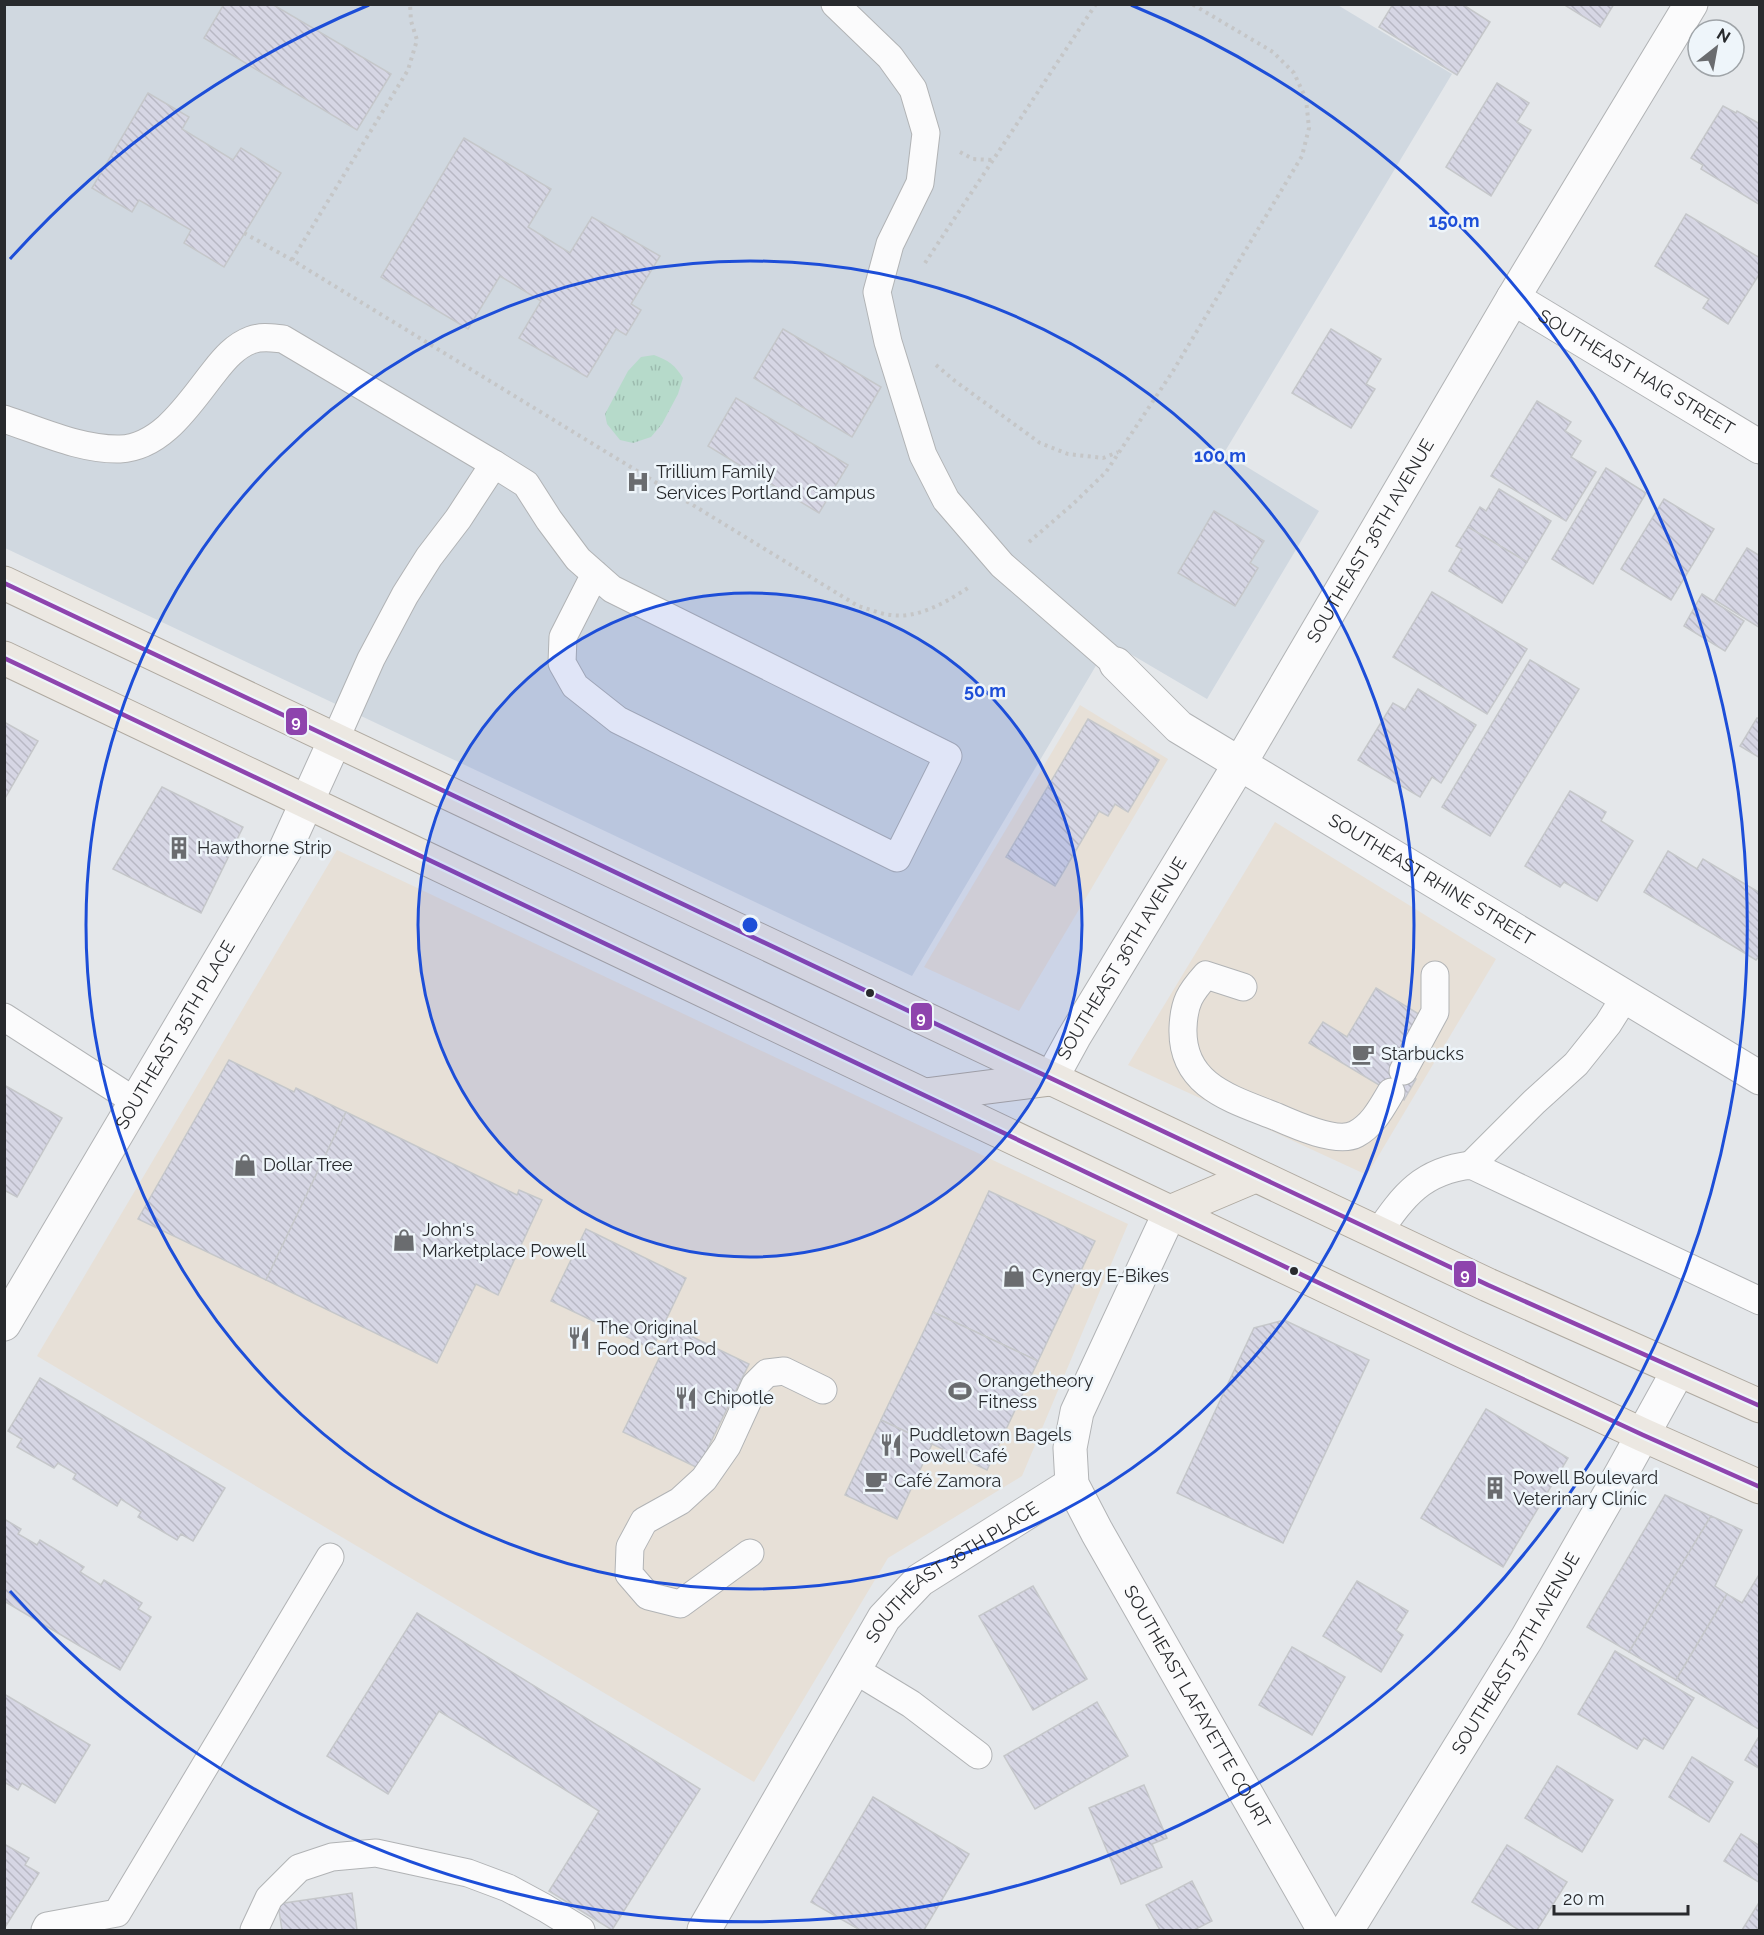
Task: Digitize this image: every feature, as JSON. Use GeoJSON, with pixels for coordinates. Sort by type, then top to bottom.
{"type":"FeatureCollection","features":[{"type":"Feature","properties":{"kind":"main road"},"geometry":{"type":"LineString","coordinates":[[4,583],[1255,1176],[1488,1285],[1760,1406]]}},
{"type":"Feature","properties":{"kind":"main road"},"geometry":{"type":"LineString","coordinates":[[4,658],[1170,1212],[1643,1435],[1760,1487]]}},
{"type":"Feature","properties":{"kind":"main road"},"geometry":{"type":"LineString","coordinates":[[925,1095],[1051,1079]]}},
{"type":"Feature","properties":{"kind":"main road"},"geometry":{"type":"LineString","coordinates":[[1170,1212],[1255,1176]]}},
{"type":"Feature","properties":{"kind":"street","name":"SOUTHEAST 36TH AVENUE"},"geometry":{"type":"LineString","coordinates":[[1051,1079],[1074,1037],[1239,765],[1513,298],[1691,4]]}},
{"type":"Feature","properties":{"kind":"street","name":"SOUTHEAST HAIG STREET"},"geometry":{"type":"LineString","coordinates":[[1513,298],[1760,447]]}},
{"type":"Feature","properties":{"kind":"street","name":"SOUTHEAST RHINE STREET"},"geometry":{"type":"LineString","coordinates":[[1116,664],[1179,727],[1760,1078]]}},
{"type":"Feature","properties":{"kind":"street","name":"SOUTHEAST 35TH PLACE"},"geometry":{"type":"LineString","coordinates":[[4,1324],[285,850],[335,740]]}},
{"type":"Feature","properties":{"kind":"street"},"geometry":{"type":"LineString","coordinates":[[1072,1484],[1070,1448],[1077,1412],[1170,1212]]}},
{"type":"Feature","properties":{"kind":"street","name":"SOUTHEAST 37TH AVENUE"},"geometry":{"type":"LineString","coordinates":[[1347,1930],[1527,1638],[1678,1371]]}},
{"type":"Feature","properties":{"kind":"street","name":"SOUTHEAST 36TH PLACE"},"geometry":{"type":"LineString","coordinates":[[704,1930],[884,1618],[921,1580],[1072,1484]]}},
{"type":"Feature","properties":{"kind":"street","name":"SOUTHEAST LAFAYETTE COURT"},"geometry":{"type":"LineString","coordinates":[[1072,1484],[1097,1532],[1324,1930]]}},
{"type":"Feature","properties":{"kind":"lane"},"geometry":{"type":"LineString","coordinates":[[835,4],[890,57],[913,89],[926,133],[920,183],[890,244],[877,292],[888,342],[923,455],[946,500],[1002,565],[1116,664]]}},
{"type":"Feature","properties":{"kind":"lane"},"geometry":{"type":"LineString","coordinates":[[4,419],[83,445],[121,449],[146,443],[163,431],[186,407],[227,356],[240,345],[252,339],[264,337],[283,339],[526,484],[578,559],[595,574],[612,589],[948,756],[897,858],[618,720],[575,686],[562,663],[563,637],[595,574]]}},
{"type":"Feature","properties":{"kind":"lane"},"geometry":{"type":"LineString","coordinates":[[335,740],[371,658],[405,595],[494,464]]}},
{"type":"Feature","properties":{"kind":"lane"},"geometry":{"type":"LineString","coordinates":[[1243,987],[1206,975],[1189,994],[1183,1021],[1182,1041],[1186,1057],[1195,1074],[1229,1098],[1314,1132],[1331,1136],[1355,1135],[1377,1116],[1435,1012],[1435,975]]}},
{"type":"Feature","properties":{"kind":"lane"},"geometry":{"type":"LineString","coordinates":[[1471,1165],[1576,1064],[1608,1024],[1625,997]]}},
{"type":"Feature","properties":{"kind":"lane"},"geometry":{"type":"LineString","coordinates":[[4,1017],[136,1102]]}},
{"type":"Feature","properties":{"kind":"lane"},"geometry":{"type":"LineString","coordinates":[[1378,1233],[1399,1202],[1431,1176],[1451,1168],[1471,1165],[1760,1301]]}},
{"type":"Feature","properties":{"kind":"lane"},"geometry":{"type":"LineString","coordinates":[[750,1553],[680,1604],[648,1596],[629,1574],[630,1547],[644,1521],[680,1501],[704,1479],[727,1446],[755,1385],[767,1373],[784,1371],[823,1390]]}},
{"type":"Feature","properties":{"kind":"lane"},"geometry":{"type":"LineString","coordinates":[[45,1930],[47,1926],[117,1913],[330,1557]]}},
{"type":"Feature","properties":{"kind":"lane"},"geometry":{"type":"LineString","coordinates":[[855,1670],[911,1704],[978,1755]]}},
{"type":"Feature","properties":{"kind":"lane"},"geometry":{"type":"LineString","coordinates":[[254,1930],[268,1898],[299,1868],[332,1857],[376,1853],[468,1873],[508,1888],[581,1930]]}},
{"type":"Feature","properties":{"kind":"path"},"geometry":{"type":"LineString","coordinates":[[292,260],[408,70],[417,40],[411,21],[410,4]]}},
{"type":"Feature","properties":{"kind":"path"},"geometry":{"type":"LineString","coordinates":[[925,264],[1096,4]]}},
{"type":"Feature","properties":{"kind":"path"},"geometry":{"type":"LineString","coordinates":[[244,233],[292,260],[858,606],[891,615],[917,614],[954,596],[1002,565],[1073,504],[1106,472],[1173,371],[1302,156],[1309,128],[1306,99],[1294,73],[1273,52],[1192,4]]}},
{"type":"Feature","properties":{"kind":"path"},"geometry":{"type":"LineString","coordinates":[[933,363],[1040,443],[1068,454],[1103,458],[1119,452]]}},
{"type":"Feature","properties":{"kind":"shaded area","name":"Trillium Family Services Portland Campus"},"geometry":{"type":"Polygon","coordinates":[[[1336,4],[1452,74],[1224,453],[1319,511],[1207,699],[1110,642],[912,976],[5,548],[5,5],[1336,4]]]}},
{"type":"Feature","properties":{"kind":"shaded area"},"geometry":{"type":"Polygon","coordinates":[[[1080,705],[1168,759],[1019,1011],[924,967],[1080,705]]]}},
{"type":"Feature","properties":{"kind":"shaded area"},"geometry":{"type":"Polygon","coordinates":[[[1275,822],[1496,959],[1367,1175],[1128,1065],[1275,822]]]}},
{"type":"Feature","properties":{"kind":"shaded area"},"geometry":{"type":"Polygon","coordinates":[[[337,850],[1128,1224],[1022,1476],[888,1558],[754,1782],[37,1356],[337,850]]]}},
{"type":"Feature","properties":{"kind":"green space"},"geometry":{"type":"Polygon","coordinates":[[[654,355],[671,364],[683,378],[678,394],[662,424],[651,437],[633,443],[620,440],[607,424],[605,414],[628,371],[641,357],[654,355]]]}},
{"type":"Feature","properties":{"kind":"building"},"geometry":{"type":"Polygon","coordinates":[[[224,4],[272,4],[391,74],[357,130],[204,38],[224,4]]]}},
{"type":"Feature","properties":{"kind":"building"},"geometry":{"type":"Polygon","coordinates":[[[1393,4],[1462,4],[1490,22],[1457,75],[1379,27],[1393,4]]]}},
{"type":"Feature","properties":{"kind":"building"},"geometry":{"type":"Polygon","coordinates":[[[1563,4],[1614,4],[1600,27],[1563,4]]]}},
{"type":"Feature","properties":{"kind":"building"},"geometry":{"type":"Polygon","coordinates":[[[1497,83],[1529,103],[1517,122],[1531,130],[1491,196],[1446,167],[1497,83]]]}},
{"type":"Feature","properties":{"kind":"building"},"geometry":{"type":"Polygon","coordinates":[[[148,93],[189,117],[182,129],[233,160],[241,148],[281,173],[224,267],[184,243],[191,230],[139,200],[132,212],[92,188],[148,93]]]}},
{"type":"Feature","properties":{"kind":"building"},"geometry":{"type":"Polygon","coordinates":[[[1723,106],[1760,124],[1760,205],[1701,169],[1703,165],[1691,158],[1723,106]]]}},
{"type":"Feature","properties":{"kind":"building"},"geometry":{"type":"Polygon","coordinates":[[[464,138],[551,189],[528,227],[570,253],[592,217],[660,256],[631,304],[641,310],[626,335],[616,329],[587,377],[519,338],[541,301],[500,276],[468,329],[381,277],[464,138]]]}},
{"type":"Feature","properties":{"kind":"building"},"geometry":{"type":"Polygon","coordinates":[[[1686,214],[1760,258],[1760,273],[1728,324],[1703,308],[1709,299],[1655,266],[1686,214]]]}},
{"type":"Feature","properties":{"kind":"building"},"geometry":{"type":"Polygon","coordinates":[[[783,329],[881,387],[852,437],[754,378],[783,329]]]}},
{"type":"Feature","properties":{"kind":"building"},"geometry":{"type":"Polygon","coordinates":[[[1331,329],[1381,359],[1366,384],[1375,389],[1351,428],[1292,393],[1331,329]]]}},
{"type":"Feature","properties":{"kind":"building"},"geometry":{"type":"Polygon","coordinates":[[[736,398],[848,465],[819,513],[708,446],[736,398]]]}},
{"type":"Feature","properties":{"kind":"building"},"geometry":{"type":"Polygon","coordinates":[[[1537,401],[1571,422],[1565,431],[1581,441],[1571,457],[1596,472],[1566,521],[1491,476],[1537,401]]]}},
{"type":"Feature","properties":{"kind":"building"},"geometry":{"type":"Polygon","coordinates":[[[1606,468],[1646,493],[1593,584],[1552,559],[1606,468]]]}},
{"type":"Feature","properties":{"kind":"building"},"geometry":{"type":"Polygon","coordinates":[[[1499,489],[1551,521],[1527,562],[1468,527],[1480,507],[1486,511],[1499,489]]]}},
{"type":"Feature","properties":{"kind":"building"},"geometry":{"type":"Polygon","coordinates":[[[1664,499],[1714,529],[1671,600],[1621,569],[1664,499]]]}},
{"type":"Feature","properties":{"kind":"building"},"geometry":{"type":"Polygon","coordinates":[[[1214,511],[1264,541],[1250,563],[1258,568],[1235,606],[1178,573],[1214,511]]]}},
{"type":"Feature","properties":{"kind":"building"},"geometry":{"type":"Polygon","coordinates":[[[1468,527],[1527,562],[1502,603],[1449,571],[1462,549],[1456,546],[1468,527]]]}},
{"type":"Feature","properties":{"kind":"building"},"geometry":{"type":"Polygon","coordinates":[[[1747,548],[1760,556],[1760,628],[1715,600],[1747,548]]]}},
{"type":"Feature","properties":{"kind":"building"},"geometry":{"type":"Polygon","coordinates":[[[1432,592],[1527,649],[1487,714],[1393,657],[1432,592]]]}},
{"type":"Feature","properties":{"kind":"building"},"geometry":{"type":"Polygon","coordinates":[[[1702,594],[1744,621],[1725,651],[1684,626],[1702,594]]]}},
{"type":"Feature","properties":{"kind":"building"},"geometry":{"type":"Polygon","coordinates":[[[1530,660],[1579,689],[1490,836],[1442,807],[1530,660]]]}},
{"type":"Feature","properties":{"kind":"building"},"geometry":{"type":"Polygon","coordinates":[[[1418,689],[1476,725],[1441,783],[1432,777],[1420,797],[1358,760],[1393,703],[1405,710],[1418,689]]]}},
{"type":"Feature","properties":{"kind":"building"},"geometry":{"type":"Polygon","coordinates":[[[1757,718],[1760,719],[1760,758],[1740,746],[1757,718]]]}},
{"type":"Feature","properties":{"kind":"building"},"geometry":{"type":"Polygon","coordinates":[[[1088,719],[1159,760],[1128,812],[1115,804],[1108,816],[1099,811],[1055,886],[1006,857],[1088,719]]]}},
{"type":"Feature","properties":{"kind":"building"},"geometry":{"type":"Polygon","coordinates":[[[4,722],[38,741],[4,800],[4,722]]]}},
{"type":"Feature","properties":{"kind":"building","name":"Hawthorne Strip"},"geometry":{"type":"Polygon","coordinates":[[[162,787],[243,827],[201,913],[113,869],[162,787]]]}},
{"type":"Feature","properties":{"kind":"building"},"geometry":{"type":"Polygon","coordinates":[[[1570,791],[1606,812],[1601,821],[1633,841],[1597,901],[1564,882],[1560,887],[1525,866],[1570,791]]]}},
{"type":"Feature","properties":{"kind":"building"},"geometry":{"type":"Polygon","coordinates":[[[1668,851],[1697,869],[1703,859],[1760,893],[1760,955],[1756,960],[1644,892],[1668,851]]]}},
{"type":"Feature","properties":{"kind":"building","name":"Starbucks"},"geometry":{"type":"Polygon","coordinates":[[[1376,988],[1422,1016],[1393,1065],[1416,1079],[1404,1100],[1309,1043],[1323,1022],[1347,1037],[1376,988]]]}},
{"type":"Feature","properties":{"kind":"building","name":"Dollar Tree"},"geometry":{"type":"Polygon","coordinates":[[[229,1060],[294,1092],[296,1088],[346,1112],[266,1280],[138,1219],[229,1060]]]}},
{"type":"Feature","properties":{"kind":"building"},"geometry":{"type":"Polygon","coordinates":[[[4,1085],[62,1118],[17,1197],[4,1190],[4,1085]]]}},
{"type":"Feature","properties":{"kind":"building","name":"John's Marketplace Powell"},"geometry":{"type":"Polygon","coordinates":[[[346,1112],[517,1195],[519,1190],[542,1200],[498,1295],[476,1284],[437,1363],[266,1280],[346,1112]]]}},
{"type":"Feature","properties":{"kind":"building","name":"Cynergy E-Bikes"},"geometry":{"type":"Polygon","coordinates":[[[989,1191],[1095,1241],[1038,1361],[933,1312],[989,1191]]]}},
{"type":"Feature","properties":{"kind":"building"},"geometry":{"type":"Polygon","coordinates":[[[586,1229],[686,1278],[652,1349],[551,1301],[586,1229]]]}},
{"type":"Feature","properties":{"kind":"building","name":"Orangetheory Fitness"},"geometry":{"type":"Polygon","coordinates":[[[933,1312],[1038,1361],[987,1470],[881,1420],[933,1312]]]}},
{"type":"Feature","properties":{"kind":"building"},"geometry":{"type":"Polygon","coordinates":[[[1284,1320],[1369,1360],[1283,1543],[1177,1493],[1254,1328],[1284,1320]]]}},
{"type":"Feature","properties":{"kind":"building","name":"Chipotle"},"geometry":{"type":"Polygon","coordinates":[[[674,1328],[749,1364],[698,1468],[623,1432],[674,1328]]]}},
{"type":"Feature","properties":{"kind":"building"},"geometry":{"type":"Polygon","coordinates":[[[40,1378],[225,1488],[193,1541],[181,1534],[177,1540],[138,1517],[141,1512],[121,1499],[117,1506],[73,1479],[76,1474],[58,1463],[54,1468],[17,1447],[22,1439],[8,1431],[40,1378]]]}},
{"type":"Feature","properties":{"kind":"building","name":"Powell Boulevard Veterinary Clinic"},"geometry":{"type":"Polygon","coordinates":[[[1486,1409],[1568,1458],[1503,1567],[1421,1518],[1486,1409]]]}},
{"type":"Feature","properties":{"kind":"building"},"geometry":{"type":"Polygon","coordinates":[[[881,1420],[932,1444],[897,1519],[845,1495],[881,1420]]]}},
{"type":"Feature","properties":{"kind":"building"},"geometry":{"type":"Polygon","coordinates":[[[1665,1495],[1711,1516],[1629,1652],[1587,1627],[1665,1495]]]}},
{"type":"Feature","properties":{"kind":"building"},"geometry":{"type":"Polygon","coordinates":[[[1711,1516],[1742,1530],[1715,1586],[1727,1594],[1676,1680],[1629,1652],[1711,1516]]]}},
{"type":"Feature","properties":{"kind":"building"},"geometry":{"type":"Polygon","coordinates":[[[4,1519],[21,1529],[18,1534],[37,1545],[40,1540],[84,1567],[80,1572],[101,1585],[104,1580],[142,1603],[138,1609],[151,1617],[120,1670],[4,1601],[4,1519]]]}},
{"type":"Feature","properties":{"kind":"building"},"geometry":{"type":"Polygon","coordinates":[[[1760,1573],[1760,1730],[1676,1680],[1727,1594],[1742,1603],[1760,1573]]]}},
{"type":"Feature","properties":{"kind":"building"},"geometry":{"type":"Polygon","coordinates":[[[1357,1581],[1408,1611],[1396,1630],[1403,1635],[1381,1672],[1323,1636],[1357,1581]]]}},
{"type":"Feature","properties":{"kind":"building"},"geometry":{"type":"Polygon","coordinates":[[[1033,1586],[1087,1679],[1033,1710],[979,1616],[1033,1586]]]}},
{"type":"Feature","properties":{"kind":"building"},"geometry":{"type":"Polygon","coordinates":[[[417,1613],[700,1789],[612,1930],[549,1891],[599,1811],[439,1711],[388,1794],[327,1756],[417,1613]]]}},
{"type":"Feature","properties":{"kind":"building"},"geometry":{"type":"Polygon","coordinates":[[[1292,1647],[1345,1677],[1312,1735],[1259,1705],[1292,1647]]]}},
{"type":"Feature","properties":{"kind":"building"},"geometry":{"type":"Polygon","coordinates":[[[1615,1651],[1694,1698],[1663,1749],[1644,1738],[1637,1749],[1578,1714],[1615,1651]]]}},
{"type":"Feature","properties":{"kind":"building"},"geometry":{"type":"Polygon","coordinates":[[[4,1694],[90,1745],[55,1803],[22,1783],[18,1790],[4,1782],[4,1694]]]}},
{"type":"Feature","properties":{"kind":"building"},"geometry":{"type":"Polygon","coordinates":[[[1097,1702],[1128,1756],[1035,1809],[1004,1756],[1097,1702]]]}},
{"type":"Feature","properties":{"kind":"building"},"geometry":{"type":"Polygon","coordinates":[[[1758,1738],[1760,1739],[1760,1769],[1745,1760],[1758,1738]]]}},
{"type":"Feature","properties":{"kind":"building"},"geometry":{"type":"Polygon","coordinates":[[[1692,1757],[1733,1782],[1709,1822],[1669,1797],[1692,1757]]]}},
{"type":"Feature","properties":{"kind":"building"},"geometry":{"type":"Polygon","coordinates":[[[1557,1766],[1613,1800],[1582,1852],[1525,1818],[1557,1766]]]}},
{"type":"Feature","properties":{"kind":"building"},"geometry":{"type":"Polygon","coordinates":[[[1144,1785],[1167,1838],[1152,1844],[1162,1867],[1121,1884],[1089,1808],[1144,1785]]]}},
{"type":"Feature","properties":{"kind":"building"},"geometry":{"type":"Polygon","coordinates":[[[873,1797],[969,1854],[924,1930],[860,1930],[811,1902],[873,1797]]]}},
{"type":"Feature","properties":{"kind":"building"},"geometry":{"type":"Polygon","coordinates":[[[1741,1834],[1760,1846],[1760,1883],[1724,1861],[1741,1834]]]}},
{"type":"Feature","properties":{"kind":"building"},"geometry":{"type":"Polygon","coordinates":[[[4,1844],[29,1858],[25,1865],[39,1873],[4,1929],[4,1844]]]}},
{"type":"Feature","properties":{"kind":"building"},"geometry":{"type":"Polygon","coordinates":[[[1507,1845],[1567,1882],[1537,1930],[1519,1930],[1472,1902],[1507,1845]]]}},
{"type":"Feature","properties":{"kind":"building"},"geometry":{"type":"Polygon","coordinates":[[[1192,1881],[1212,1921],[1194,1930],[1160,1930],[1146,1905],[1192,1881]]]}},
{"type":"Feature","properties":{"kind":"building"},"geometry":{"type":"Polygon","coordinates":[[[352,1893],[357,1930],[282,1930],[278,1904],[352,1893]]]}},
{"type":"Feature","properties":{"kind":"building"},"geometry":{"type":"Polygon","coordinates":[[[1760,1901],[1760,1930],[1742,1930],[1760,1901]]]}},
{"type":"Feature","properties":{"kind":"transit line","name":"9"},"geometry":{"type":"LineString","coordinates":[[4,583],[1488,1285],[1760,1406]]}},
{"type":"Feature","properties":{"kind":"transit line","name":"9"},"geometry":{"type":"LineString","coordinates":[[4,658],[1456,1348],[1760,1487]]}},
{"type":"Feature","properties":{"kind":"place","name":"Trillium Family Services Portland Campus"},"geometry":{"type":"Point","coordinates":[638,482]}},
{"type":"Feature","properties":{"kind":"place","name":"Hawthorne Strip"},"geometry":{"type":"Point","coordinates":[179,848]}},
{"type":"Feature","properties":{"kind":"place","name":"Starbucks"},"geometry":{"type":"Point","coordinates":[1363,1054]}},
{"type":"Feature","properties":{"kind":"place","name":"Dollar Tree"},"geometry":{"type":"Point","coordinates":[245,1165]}},
{"type":"Feature","properties":{"kind":"place","name":"John's Marketplace Powell"},"geometry":{"type":"Point","coordinates":[404,1240]}},
{"type":"Feature","properties":{"kind":"place","name":"Cynergy E-Bikes"},"geometry":{"type":"Point","coordinates":[1014,1276]}},
{"type":"Feature","properties":{"kind":"place","name":"The Original Food Cart Pod"},"geometry":{"type":"Point","coordinates":[579,1338]}},
{"type":"Feature","properties":{"kind":"place","name":"Orangetheory Fitness"},"geometry":{"type":"Point","coordinates":[960,1391]}},
{"type":"Feature","properties":{"kind":"place","name":"Chipotle"},"geometry":{"type":"Point","coordinates":[686,1398]}},
{"type":"Feature","properties":{"kind":"place","name":"Puddletown Bagels Powell Café"},"geometry":{"type":"Point","coordinates":[891,1445]}},
{"type":"Feature","properties":{"kind":"place","name":"Café Zamora"},"geometry":{"type":"Point","coordinates":[876,1481]}},
{"type":"Feature","properties":{"kind":"place","name":"Powell Boulevard Veterinary Clinic"},"geometry":{"type":"Point","coordinates":[1495,1488]}}]}
